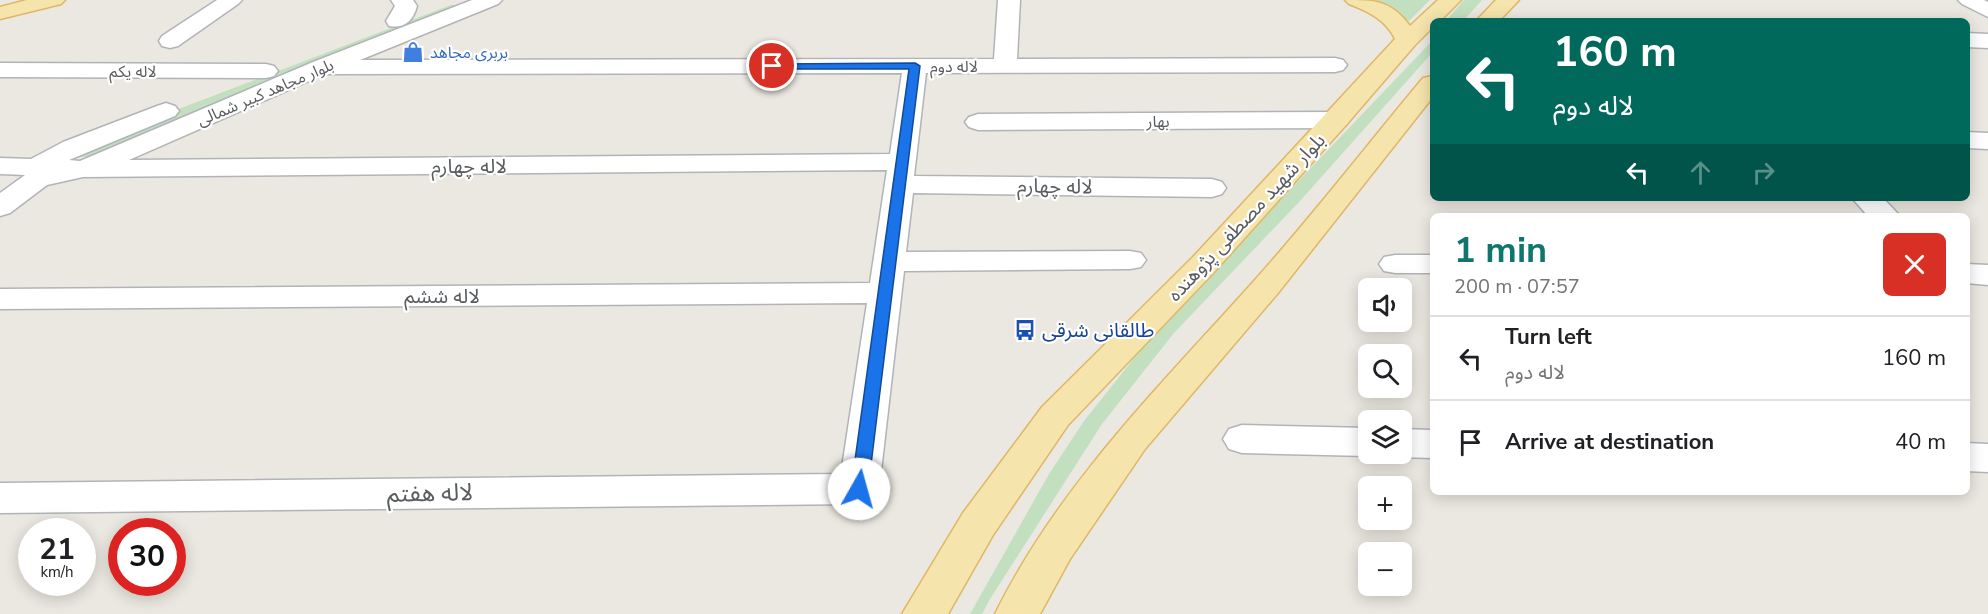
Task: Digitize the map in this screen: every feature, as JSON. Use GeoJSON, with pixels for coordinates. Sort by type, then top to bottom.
{"type":"FeatureCollection","features":[{"type":"Feature","properties":{"kind":"main road"},"geometry":{"type":"LineString","coordinates":[[0,13],[54,0]]}},
{"type":"Feature","properties":{"kind":"main road"},"geometry":{"type":"LineString","coordinates":[[1356,0],[1381,10],[1395,19],[1407,40]]}},
{"type":"Feature","properties":{"kind":"main road","name":"بلوار شهید مصطفی پژوهنده"},"geometry":{"type":"LineString","coordinates":[[1431,18],[1450,0]]}},
{"type":"Feature","properties":{"kind":"main road"},"geometry":{"type":"LineString","coordinates":[[1490,18],[1508,0]]}},
{"type":"Feature","properties":{"kind":"main road","name":"بلوار شهید مصطفی پژوهنده"},"geometry":{"type":"LineString","coordinates":[[924,614],[978,524],[1055,416],[1204,264],[1337,120],[1407,40],[1430,19]]}},
{"type":"Feature","properties":{"kind":"main road"},"geometry":{"type":"LineString","coordinates":[[1017,614],[1055,547],[1132,439],[1267,286],[1430,85]]}},
{"type":"Feature","properties":{"kind":"street"},"geometry":{"type":"LineString","coordinates":[[170,41],[231,0]]}},
{"type":"Feature","properties":{"kind":"street","name":"بلوار مجاهد کبیر شمالی"},"geometry":{"type":"LineString","coordinates":[[0,207],[37,173],[72,148],[266,71],[399,10],[449,0]]}},
{"type":"Feature","properties":{"kind":"street","name":"بلوار مجاهد کبیر شمالی"},"geometry":{"type":"LineString","coordinates":[[83,169],[321,67],[491,0]]}},
{"type":"Feature","properties":{"kind":"street"},"geometry":{"type":"LineString","coordinates":[[1005,66],[1009,0]]}},
{"type":"Feature","properties":{"kind":"street"},"geometry":{"type":"LineString","coordinates":[[1969,0],[1988,11]]}},
{"type":"Feature","properties":{"kind":"street"},"geometry":{"type":"LineString","coordinates":[[1970,40],[1988,41]]}},
{"type":"Feature","properties":{"kind":"street","name":"لاله دوم"},"geometry":{"type":"LineString","coordinates":[[321,67],[1335,65]]}},
{"type":"Feature","properties":{"kind":"street"},"geometry":{"type":"LineString","coordinates":[[885,293],[915,66]]}},
{"type":"Feature","properties":{"kind":"street","name":"لاله یکم"},"geometry":{"type":"LineString","coordinates":[[0,70],[266,71]]}},
{"type":"Feature","properties":{"kind":"street","name":"بهار"},"geometry":{"type":"LineString","coordinates":[[978,122],[1337,120]]}},
{"type":"Feature","properties":{"kind":"street"},"geometry":{"type":"LineString","coordinates":[[1970,140],[1988,141]]}},
{"type":"Feature","properties":{"kind":"street","name":"لاله چهارم"},"geometry":{"type":"LineString","coordinates":[[0,166],[37,173],[83,169],[901,173],[1212,188]]}},
{"type":"Feature","properties":{"kind":"street"},"geometry":{"type":"LineString","coordinates":[[1869,201],[1882,213]]}},
{"type":"Feature","properties":{"kind":"street"},"geometry":{"type":"LineString","coordinates":[[889,262],[1130,260]]}},
{"type":"Feature","properties":{"kind":"street"},"geometry":{"type":"LineString","coordinates":[[1395,264],[1430,264]]}},
{"type":"Feature","properties":{"kind":"street"},"geometry":{"type":"LineString","coordinates":[[1970,273],[1988,275]]}},
{"type":"Feature","properties":{"kind":"street","name":"لاله ششم"},"geometry":{"type":"LineString","coordinates":[[0,299],[885,293]]}},
{"type":"Feature","properties":{"kind":"street","name":"لاله هفتم"},"geometry":{"type":"LineString","coordinates":[[0,498],[859,489],[885,293]]}},
{"type":"Feature","properties":{"kind":"street"},"geometry":{"type":"LineString","coordinates":[[1242,439],[1358,442]]}},
{"type":"Feature","properties":{"kind":"street"},"geometry":{"type":"LineString","coordinates":[[1412,443],[1430,444]]}},
{"type":"Feature","properties":{"kind":"street"},"geometry":{"type":"LineString","coordinates":[[1970,457],[1988,458]]}},
{"type":"Feature","properties":{"kind":"green space"},"geometry":{"type":"Polygon","coordinates":[[[1371,0],[1430,0],[1408,22],[1389,7],[1371,0]]]}},
{"type":"Feature","properties":{"kind":"green space"},"geometry":{"type":"Polygon","coordinates":[[[1464,0],[1482,0],[1466,18],[1449,18],[1464,0]]]}},
{"type":"Feature","properties":{"kind":"green space"},"geometry":{"type":"Polygon","coordinates":[[[451,5],[464,5],[106,153],[89,157],[71,156],[168,113],[451,5]]]}},
{"type":"Feature","properties":{"kind":"green space"},"geometry":{"type":"Polygon","coordinates":[[[1430,43],[1430,55],[1300,201],[1174,333],[1102,424],[982,614],[970,614],[1049,474],[1084,421],[1158,328],[1430,43]]]}},
{"type":"Feature","properties":{"kind":"place","name":"بربری مجاهد"},"geometry":{"type":"Point","coordinates":[413,52]}},
{"type":"Feature","properties":{"kind":"place","name":"طالقانی شرقی"},"geometry":{"type":"Point","coordinates":[1025,330]}},
{"type":"Feature","properties":{"kind":"route"},"geometry":{"type":"LineString","coordinates":[[772,66],[915,66],[859,489]]}}]}
